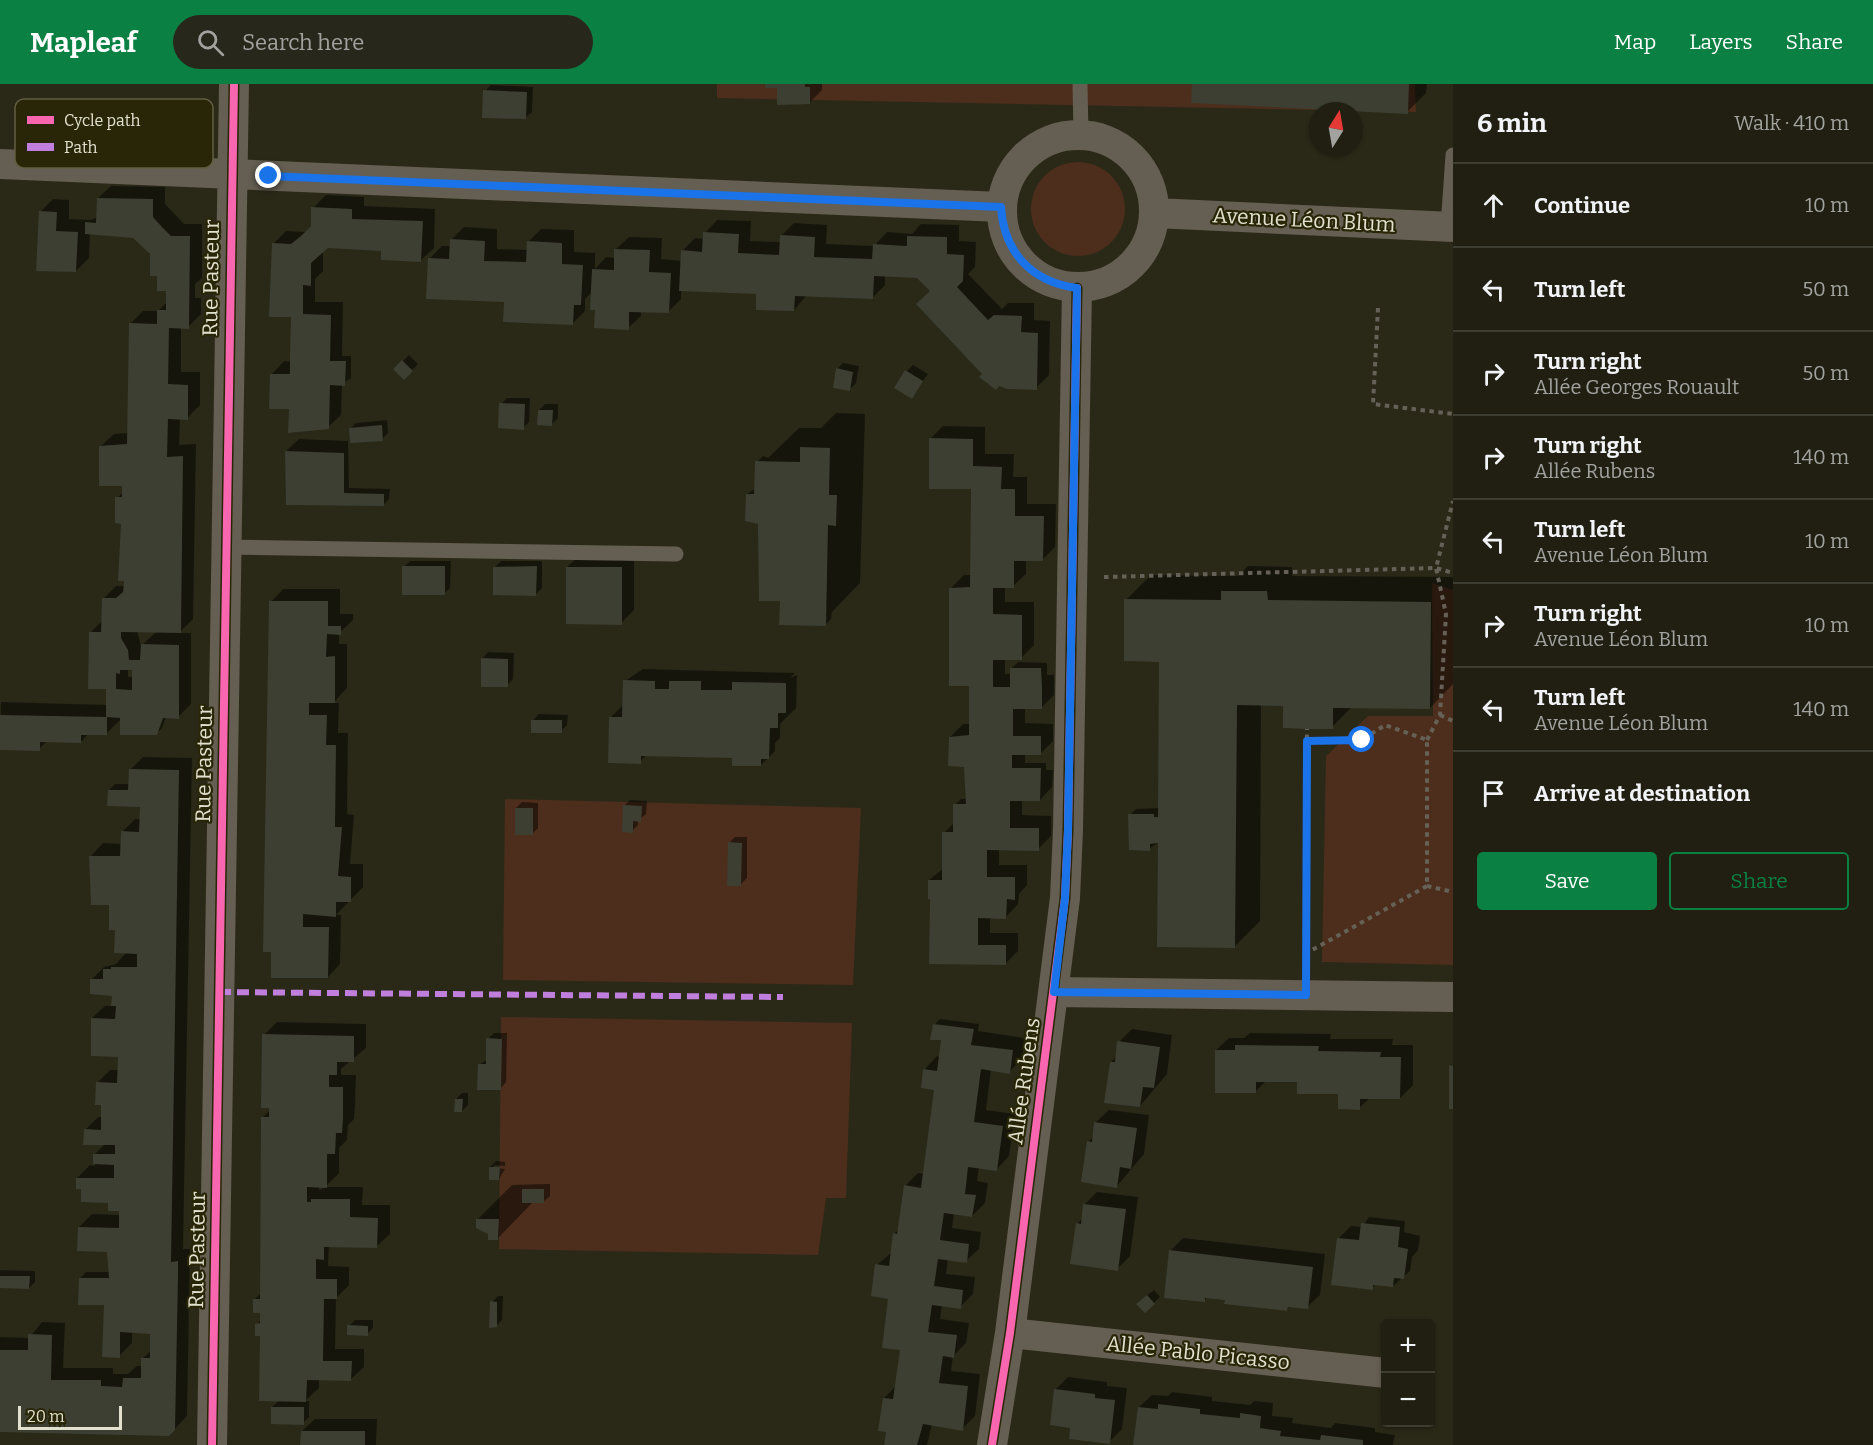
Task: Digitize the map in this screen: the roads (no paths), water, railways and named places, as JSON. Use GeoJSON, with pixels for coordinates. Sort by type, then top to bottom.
{"type":"FeatureCollection","features":[{"type":"Feature","properties":{"kind":"street","name":"Rue Pasteur"},"geometry":{"type":"LineString","coordinates":[[212,1445],[234,84]]}},
{"type":"Feature","properties":{"kind":"street"},"geometry":{"type":"LineString","coordinates":[[1081,135],[1110,141],[1134,159],[1150,184],[1155,213],[1148,242],[1131,266],[1106,282],[1077,288],[1047,281],[1022,263],[1006,237],[1001,207],[1008,178],[1026,154],[1052,139],[1081,135]]}},
{"type":"Feature","properties":{"kind":"street"},"geometry":{"type":"LineString","coordinates":[[0,164],[15,165]]}},
{"type":"Feature","properties":{"kind":"street"},"geometry":{"type":"LineString","coordinates":[[92,168],[1001,207]]}},
{"type":"Feature","properties":{"kind":"street","name":"Avenue Léon Blum"},"geometry":{"type":"LineString","coordinates":[[1155,213],[1450,227]]}},
{"type":"Feature","properties":{"kind":"street","name":"Allée Rubens"},"geometry":{"type":"LineString","coordinates":[[992,1445],[1010,1333],[1054,992],[1067,871],[1077,288]]}},
{"type":"Feature","properties":{"kind":"street"},"geometry":{"type":"LineString","coordinates":[[1054,992],[1453,997]]}},
{"type":"Feature","properties":{"kind":"street","name":"Allée Pablo Picasso"},"geometry":{"type":"LineString","coordinates":[[1010,1333],[1381,1372]]}},
{"type":"Feature","properties":{"kind":"lane"},"geometry":{"type":"LineString","coordinates":[[1080,84],[1081,135]]}},
{"type":"Feature","properties":{"kind":"lane"},"geometry":{"type":"LineString","coordinates":[[1450,227],[1453,155]]}},
{"type":"Feature","properties":{"kind":"lane"},"geometry":{"type":"LineString","coordinates":[[225,547],[676,554]]}}]}
